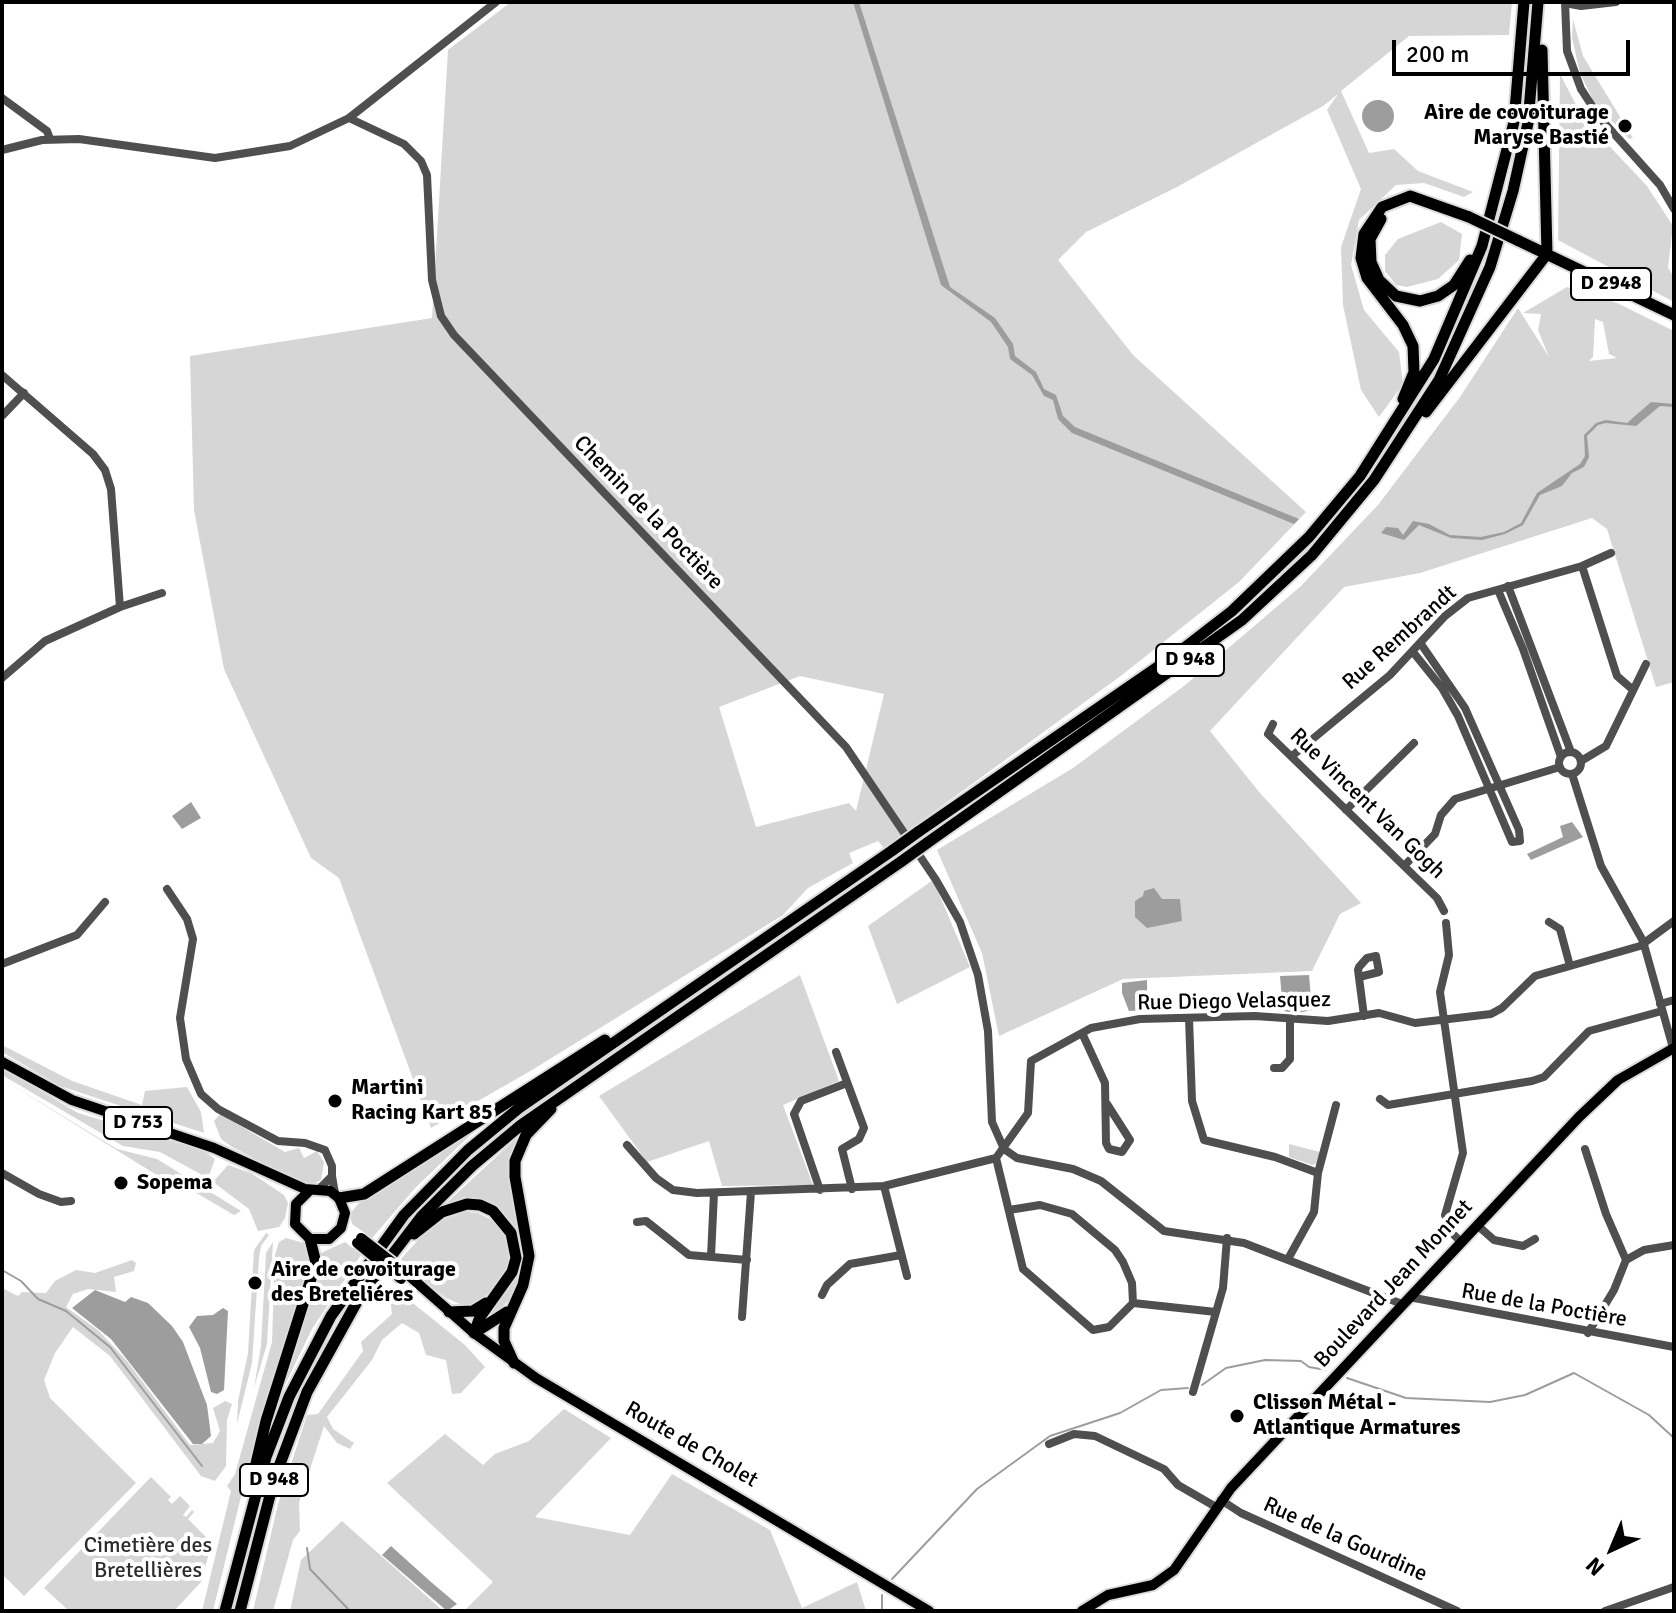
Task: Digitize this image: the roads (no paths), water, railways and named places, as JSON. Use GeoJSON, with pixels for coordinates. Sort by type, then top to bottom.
{"type":"FeatureCollection","features":[{"type":"Feature","properties":{"kind":"highway","name":"D 948"},"geometry":{"type":"LineString","coordinates":[[225,1611],[266,1457],[289,1397],[331,1316],[384,1240],[423,1194],[491,1130],[652,1015],[1166,661],[1232,611],[1309,537],[1376,454],[1441,345],[1492,216],[1512,130],[1524,2]]}},
{"type":"Feature","properties":{"kind":"highway","name":"D 948"},"geometry":{"type":"LineString","coordinates":[[240,1611],[274,1480],[301,1406],[343,1325],[393,1251],[445,1191],[472,1166],[580,1082],[902,861],[1242,620],[1325,540],[1367,491],[1410,430],[1467,323],[1505,222],[1530,111],[1539,2]]}},
{"type":"Feature","properties":{"kind":"highway"},"geometry":{"type":"LineString","coordinates":[[1410,430],[1435,402],[1547,254],[1544,71],[1539,2]]}},
{"type":"Feature","properties":{"kind":"highway"},"geometry":{"type":"LineString","coordinates":[[1376,454],[1411,383],[1415,358],[1407,332],[1367,278],[1361,258],[1362,241],[1370,221],[1388,203],[1410,196],[1436,202],[1547,254]]}},
{"type":"Feature","properties":{"kind":"highway"},"geometry":{"type":"LineString","coordinates":[[1436,202],[1415,201],[1391,209],[1381,218],[1370,239],[1369,255],[1375,275],[1390,292],[1403,299],[1429,299],[1454,285],[1492,216]]}},
{"type":"Feature","properties":{"kind":"highway","name":"D 2948"},"geometry":{"type":"LineString","coordinates":[[1547,254],[1674,315]]}},
{"type":"Feature","properties":{"kind":"highway"},"geometry":{"type":"LineString","coordinates":[[337,1196],[364,1194],[586,1050],[652,1015]]}},
{"type":"Feature","properties":{"kind":"highway"},"geometry":{"type":"LineString","coordinates":[[514,1363],[504,1334],[510,1310],[523,1285],[529,1256],[515,1177],[519,1148],[535,1125],[580,1082]]}},
{"type":"Feature","properties":{"kind":"highway"},"geometry":{"type":"LineString","coordinates":[[393,1251],[434,1217],[454,1207],[480,1205],[493,1211],[511,1233],[516,1258],[507,1282],[490,1301],[474,1333]]}},
{"type":"Feature","properties":{"kind":"highway"},"geometry":{"type":"LineString","coordinates":[[236,1564],[266,1421],[316,1263],[310,1239]]}},
{"type":"Feature","properties":{"kind":"highway"},"geometry":{"type":"LineString","coordinates":[[449,1312],[473,1311],[490,1301]]}},
{"type":"Feature","properties":{"kind":"highway"},"geometry":{"type":"LineString","coordinates":[[474,1333],[510,1310]]}},
{"type":"Feature","properties":{"kind":"main road","name":"Boulevard Jean Monnet"},"geometry":{"type":"LineString","coordinates":[[1082,1611],[1108,1595],[1153,1585],[1168,1576],[1181,1562],[1218,1503],[1601,1095],[1638,1066],[1673,1048]]}},
{"type":"Feature","properties":{"kind":"main road","name":"D 753"},"geometry":{"type":"LineString","coordinates":[[2,1062],[72,1100],[214,1148],[276,1178],[315,1189]]}},
{"type":"Feature","properties":{"kind":"main road","name":"D 753"},"geometry":{"type":"LineString","coordinates":[[276,1178],[296,1204]]}},
{"type":"Feature","properties":{"kind":"main road"},"geometry":{"type":"LineString","coordinates":[[315,1189],[337,1196],[345,1219],[334,1236],[319,1241],[310,1239],[295,1224],[296,1204],[315,1189]]}},
{"type":"Feature","properties":{"kind":"main road","name":"Route de Cholet"},"geometry":{"type":"LineString","coordinates":[[345,1219],[359,1240],[514,1363],[929,1611]]}},
{"type":"Feature","properties":{"kind":"main road","name":"Route de Cholet"},"geometry":{"type":"LineString","coordinates":[[334,1236],[359,1240]]}},
{"type":"Feature","properties":{"kind":"street"},"geometry":{"type":"LineString","coordinates":[[2,150],[50,139],[110,142],[196,157],[233,157],[290,146],[349,118],[496,2]]}},
{"type":"Feature","properties":{"kind":"street"},"geometry":{"type":"LineString","coordinates":[[1616,2],[1587,6],[1565,2],[1567,51],[1581,89],[1600,118],[1650,171],[1674,209]]}},
{"type":"Feature","properties":{"kind":"street"},"geometry":{"type":"LineString","coordinates":[[2,98],[47,131],[50,139]]}},
{"type":"Feature","properties":{"kind":"street","name":"Chemin de la Poctière"},"geometry":{"type":"LineString","coordinates":[[349,118],[404,144],[421,161],[427,175],[432,280],[441,316],[454,335],[846,747],[941,887],[965,935],[988,1031],[992,1122],[1004,1149]]}},
{"type":"Feature","properties":{"kind":"street"},"geometry":{"type":"LineString","coordinates":[[2,375],[93,454],[105,470],[111,489],[120,607]]}},
{"type":"Feature","properties":{"kind":"street"},"geometry":{"type":"LineString","coordinates":[[2,416],[24,393]]}},
{"type":"Feature","properties":{"kind":"street","name":"Rue Rembrandt"},"geometry":{"type":"LineString","coordinates":[[1292,756],[1413,652],[1459,604],[1582,566],[1611,553]]}},
{"type":"Feature","properties":{"kind":"street"},"geometry":{"type":"LineString","coordinates":[[1582,566],[1617,676],[1632,689]]}},
{"type":"Feature","properties":{"kind":"street"},"geometry":{"type":"LineString","coordinates":[[1503,588],[1571,752],[1581,761]]}},
{"type":"Feature","properties":{"kind":"street"},"geometry":{"type":"LineString","coordinates":[[1503,588],[1560,762],[1572,774],[1601,866],[1643,941],[1673,1048]]}},
{"type":"Feature","properties":{"kind":"street"},"geometry":{"type":"LineString","coordinates":[[2,678],[45,641],[120,607],[162,593]]}},
{"type":"Feature","properties":{"kind":"street"},"geometry":{"type":"LineString","coordinates":[[1413,652],[1442,688],[1458,716],[1512,842],[1520,841],[1500,785],[1465,708],[1421,644]]}},
{"type":"Feature","properties":{"kind":"street"},"geometry":{"type":"LineString","coordinates":[[1581,761],[1606,746],[1646,664]]}},
{"type":"Feature","properties":{"kind":"street","name":"Rue Vincent Van Gogh"},"geometry":{"type":"LineString","coordinates":[[1273,724],[1268,734],[1437,898],[1444,911]]}},
{"type":"Feature","properties":{"kind":"street"},"geometry":{"type":"LineString","coordinates":[[1346,810],[1414,743]]}},
{"type":"Feature","properties":{"kind":"street"},"geometry":{"type":"LineString","coordinates":[[1404,866],[1435,834],[1441,815],[1455,799],[1560,762],[1571,752]]}},
{"type":"Feature","properties":{"kind":"street"},"geometry":{"type":"LineString","coordinates":[[1572,774],[1580,768],[1581,761]]}},
{"type":"Feature","properties":{"kind":"street"},"geometry":{"type":"LineString","coordinates":[[167,889],[187,919],[193,939],[180,1018],[186,1059],[201,1094],[218,1109],[278,1141],[305,1143],[325,1150],[332,1166],[337,1196]]}},
{"type":"Feature","properties":{"kind":"street"},"geometry":{"type":"LineString","coordinates":[[2,964],[77,935],[105,902]]}},
{"type":"Feature","properties":{"kind":"street","name":"Rue Diego Velasquez"},"geometry":{"type":"LineString","coordinates":[[1004,1149],[1030,1107],[1031,1061],[1097,1026],[1136,1020],[1255,1016],[1290,1021],[1328,1021],[1387,1014],[1415,1023],[1491,1014],[1502,1008],[1526,981],[1640,946],[1674,921]]}},
{"type":"Feature","properties":{"kind":"street"},"geometry":{"type":"LineString","coordinates":[[1549,922],[1560,929],[1570,966]]}},
{"type":"Feature","properties":{"kind":"street"},"geometry":{"type":"LineString","coordinates":[[1446,923],[1449,955],[1440,992],[1463,1153],[1445,1215],[1446,1223],[1461,1242]]}},
{"type":"Feature","properties":{"kind":"street"},"geometry":{"type":"LineString","coordinates":[[1359,977],[1364,1016]]}},
{"type":"Feature","properties":{"kind":"street"},"geometry":{"type":"LineString","coordinates":[[1380,1099],[1388,1105],[1544,1077],[1589,1031],[1674,1000]]}},
{"type":"Feature","properties":{"kind":"street"},"geometry":{"type":"LineString","coordinates":[[1189,1018],[1192,1101],[1204,1140],[1275,1157],[1318,1173]]}},
{"type":"Feature","properties":{"kind":"street"},"geometry":{"type":"LineString","coordinates":[[1274,1068],[1282,1068],[1290,1059],[1290,1021]]}},
{"type":"Feature","properties":{"kind":"street"},"geometry":{"type":"LineString","coordinates":[[1082,1033],[1098,1062],[1107,1104],[1106,1143],[1117,1153],[1130,1140],[1107,1104]]}},
{"type":"Feature","properties":{"kind":"street"},"geometry":{"type":"LineString","coordinates":[[836,1052],[864,1128],[859,1139],[842,1149],[852,1189]]}},
{"type":"Feature","properties":{"kind":"street"},"geometry":{"type":"LineString","coordinates":[[820,1190],[794,1114],[801,1101],[847,1083]]}},
{"type":"Feature","properties":{"kind":"street"},"geometry":{"type":"LineString","coordinates":[[1288,1259],[1314,1212],[1320,1181],[1318,1173],[1336,1105]]}},
{"type":"Feature","properties":{"kind":"street"},"geometry":{"type":"LineString","coordinates":[[627,1145],[656,1178],[673,1190],[714,1193],[884,1186],[996,1158],[1004,1149]]}},
{"type":"Feature","properties":{"kind":"street","name":"Rue de la Poctière"},"geometry":{"type":"LineString","coordinates":[[1004,1149],[1017,1158],[1073,1169],[1101,1181],[1164,1231],[1227,1238],[1405,1301],[1674,1347]]}},
{"type":"Feature","properties":{"kind":"street"},"geometry":{"type":"LineString","coordinates":[[1585,1149],[1606,1214],[1626,1260]]}},
{"type":"Feature","properties":{"kind":"street"},"geometry":{"type":"LineString","coordinates":[[996,1158],[1023,1269],[1093,1330],[1109,1327],[1133,1303],[1132,1283],[1115,1250],[1072,1214],[1040,1205],[1009,1210]]}},
{"type":"Feature","properties":{"kind":"street"},"geometry":{"type":"LineString","coordinates":[[2,1173],[39,1194],[61,1202],[71,1201]]}},
{"type":"Feature","properties":{"kind":"street"},"geometry":{"type":"LineString","coordinates":[[315,1189],[332,1176]]}},
{"type":"Feature","properties":{"kind":"street"},"geometry":{"type":"LineString","coordinates":[[884,1186],[907,1276]]}},
{"type":"Feature","properties":{"kind":"street"},"geometry":{"type":"LineString","coordinates":[[742,1317],[751,1192]]}},
{"type":"Feature","properties":{"kind":"street"},"geometry":{"type":"LineString","coordinates":[[711,1256],[714,1193]]}},
{"type":"Feature","properties":{"kind":"street"},"geometry":{"type":"LineString","coordinates":[[637,1222],[646,1221],[689,1255],[747,1260]]}},
{"type":"Feature","properties":{"kind":"street"},"geometry":{"type":"LineString","coordinates":[[1477,1225],[1494,1240],[1523,1246],[1535,1239]]}},
{"type":"Feature","properties":{"kind":"street"},"geometry":{"type":"LineString","coordinates":[[1193,1392],[1223,1288],[1227,1238]]}},
{"type":"Feature","properties":{"kind":"street"},"geometry":{"type":"LineString","coordinates":[[1588,1333],[1614,1290],[1626,1260],[1644,1250],[1674,1245]]}},
{"type":"Feature","properties":{"kind":"street"},"geometry":{"type":"LineString","coordinates":[[822,1295],[827,1285],[850,1264],[901,1255]]}},
{"type":"Feature","properties":{"kind":"street"},"geometry":{"type":"LineString","coordinates":[[1133,1303],[1216,1312]]}},
{"type":"Feature","properties":{"kind":"street","name":"Rue de la Gourdine"},"geometry":{"type":"LineString","coordinates":[[1049,1444],[1074,1434],[1095,1436],[1164,1469],[1178,1485],[1457,1611]]}},
{"type":"Feature","properties":{"kind":"street"},"geometry":{"type":"LineString","coordinates":[[1605,1611],[1674,1587]]}},
{"type":"Feature","properties":{"kind":"waterway"},"geometry":{"type":"LineString","coordinates":[[2,1270],[21,1281],[38,1299],[66,1311],[110,1347],[202,1466]]}},
{"type":"Feature","properties":{"kind":"waterway"},"geometry":{"type":"LineString","coordinates":[[1202,1385],[1226,1368],[1265,1360],[1301,1361],[1309,1367],[1326,1370]]}},
{"type":"Feature","properties":{"kind":"waterway"},"geometry":{"type":"LineString","coordinates":[[1347,1378],[1406,1398],[1490,1402],[1525,1395],[1574,1373],[1649,1415],[1674,1438]]}},
{"type":"Feature","properties":{"kind":"waterway"},"geometry":{"type":"LineString","coordinates":[[892,1579],[977,1489],[1050,1436],[1120,1413],[1161,1390],[1188,1388]]}},
{"type":"Feature","properties":{"kind":"waterway"},"geometry":{"type":"LineString","coordinates":[[307,1548],[310,1569],[350,1611]]}},
{"type":"Feature","properties":{"kind":"waterway"},"geometry":{"type":"LineString","coordinates":[[882,1595],[882,1611]]}},
{"type":"Feature","properties":{"kind":"place","name":"Aire de covoiturage Maryse Bastié"},"geometry":{"type":"Point","coordinates":[1625,126]}},
{"type":"Feature","properties":{"kind":"place","name":"Martini Racing Kart 85"},"geometry":{"type":"Point","coordinates":[335,1101]}},
{"type":"Feature","properties":{"kind":"place","name":"Sopema"},"geometry":{"type":"Point","coordinates":[121,1183]}},
{"type":"Feature","properties":{"kind":"place","name":"Aire de covoiturage des Breteliéres"},"geometry":{"type":"Point","coordinates":[255,1283]}},
{"type":"Feature","properties":{"kind":"place","name":"Clisson Métal - Atlantique Armatures"},"geometry":{"type":"Point","coordinates":[1237,1416]}},
{"type":"Feature","properties":{"kind":"park label","name":"Cimetière des Bretellières"},"geometry":{"type":"Point","coordinates":[148,1558]}}]}
